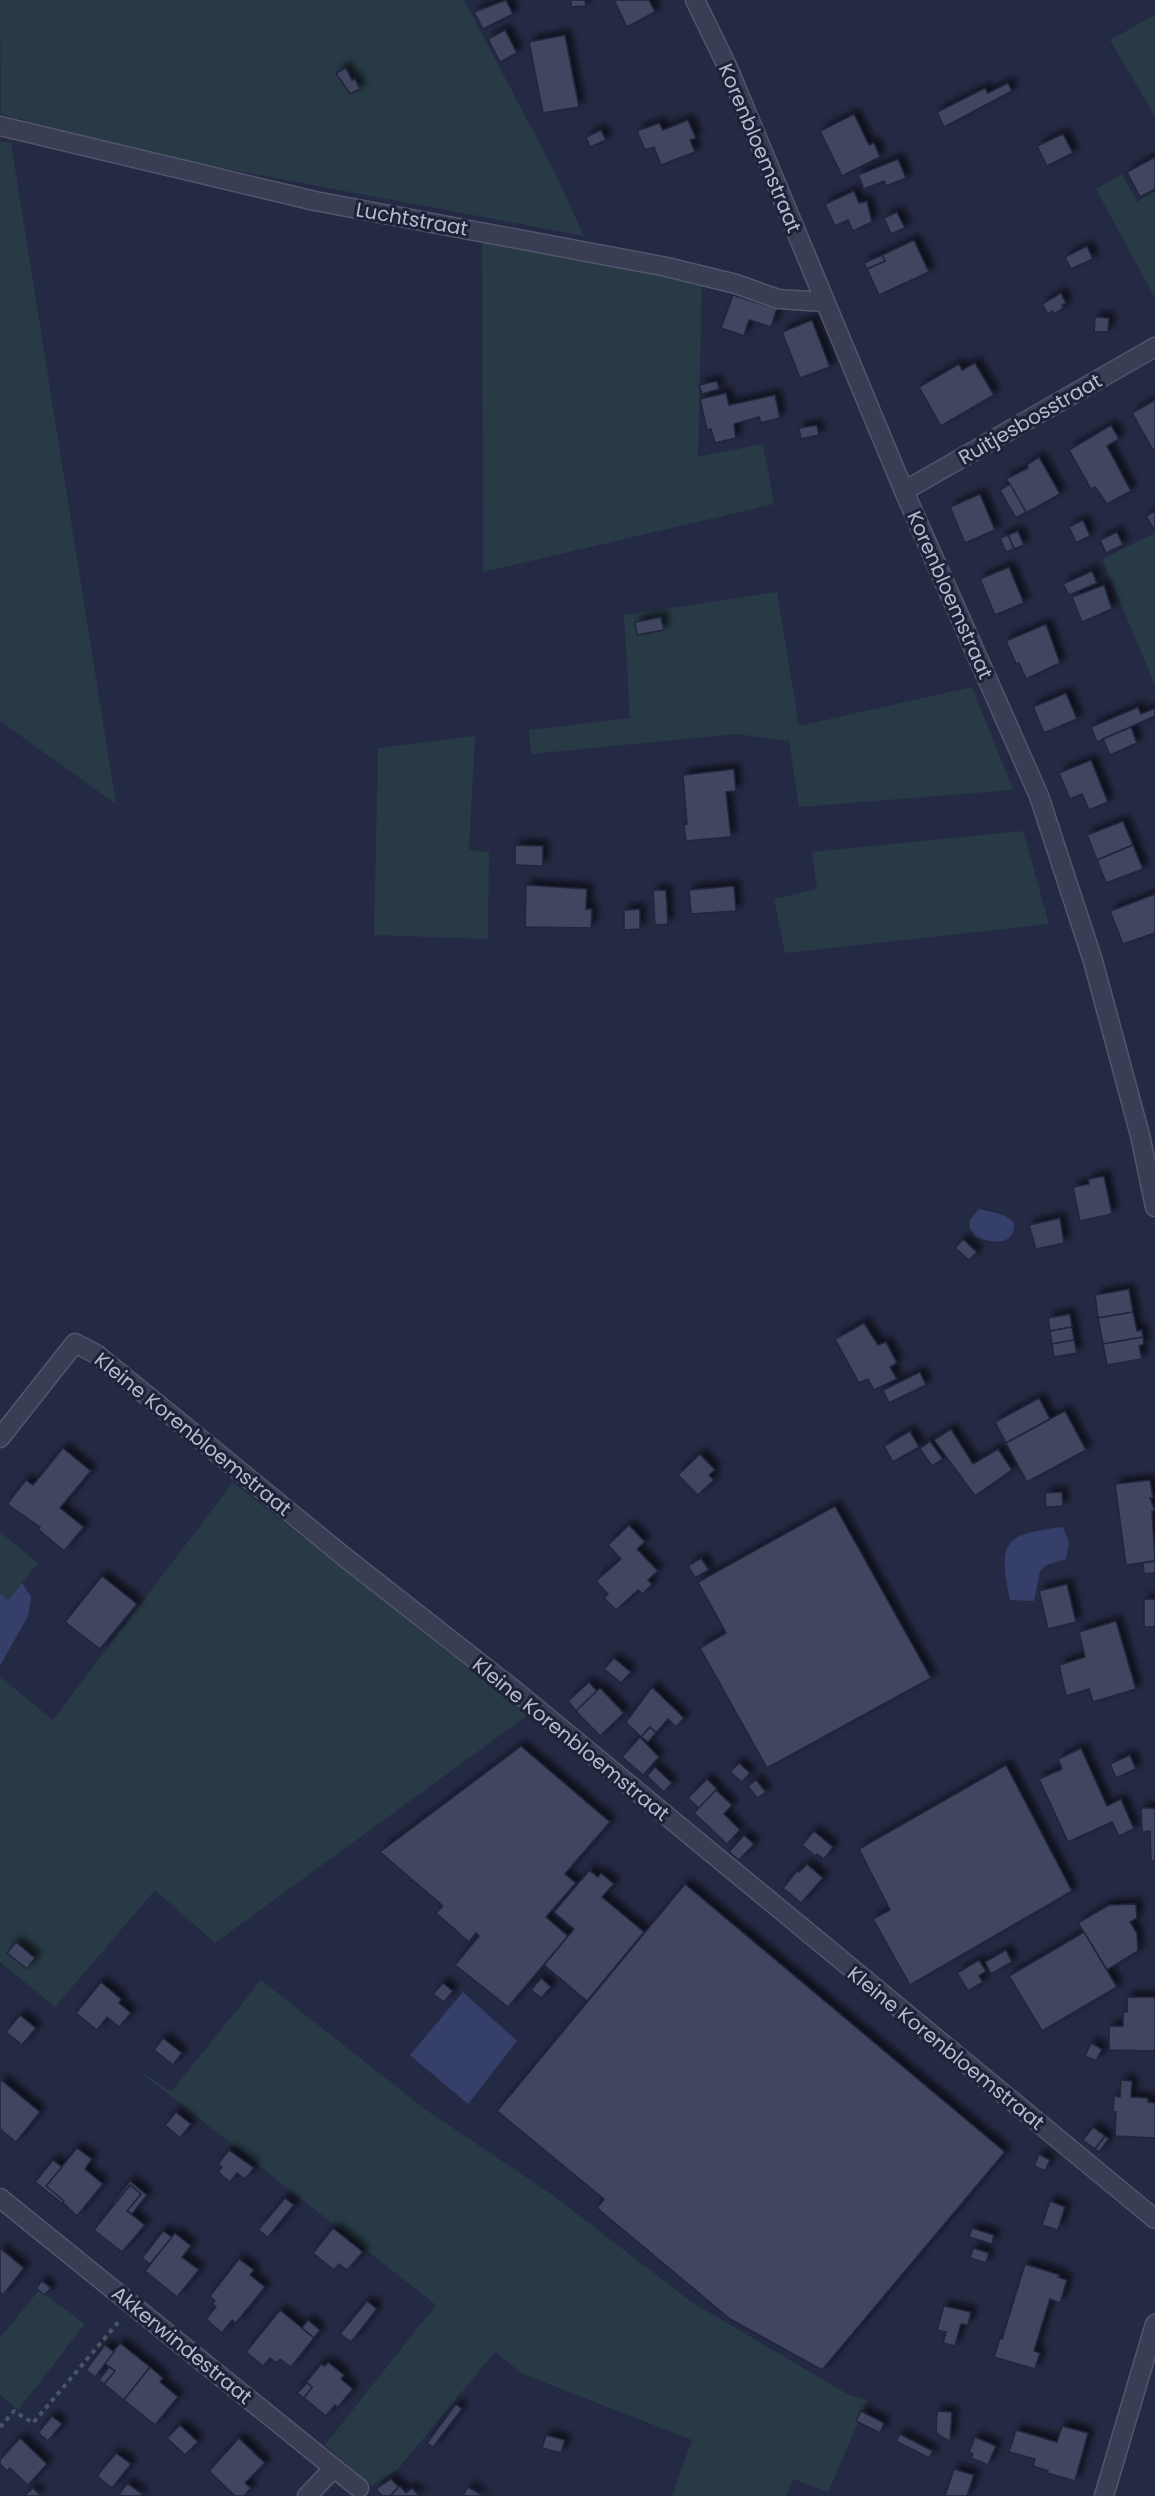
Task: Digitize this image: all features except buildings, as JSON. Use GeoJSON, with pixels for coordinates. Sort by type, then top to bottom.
{"type":"FeatureCollection","features":[{"type":"Feature","properties":{"kind":"street","name":"Korenbloemstraat"},"geometry":{"type":"LineString","coordinates":[[695,0],[728,68],[904,491],[1039,796],[1093,961],[1140,1135],[1155,1207]]}},
{"type":"Feature","properties":{"kind":"street","name":"Luchtstraat"},"geometry":{"type":"LineString","coordinates":[[0,126],[304,199],[667,267],[736,284],[778,299],[825,302]]}},
{"type":"Feature","properties":{"kind":"street","name":"Ruitjesbosstraat"},"geometry":{"type":"LineString","coordinates":[[904,491],[1155,347]]}},
{"type":"Feature","properties":{"kind":"street","name":"Kleine Korenbloemstraat"},"geometry":{"type":"LineString","coordinates":[[0,1438],[75,1344],[96,1354],[347,1559],[518,1693],[1155,2219]]}},
{"type":"Feature","properties":{"kind":"street","name":"Akkerwindestraat"},"geometry":{"type":"LineString","coordinates":[[0,2198],[359,2488]]}},
{"type":"Feature","properties":{"kind":"street"},"geometry":{"type":"LineString","coordinates":[[1104,2496],[1155,2324]]}},
{"type":"Feature","properties":{"kind":"street"},"geometry":{"type":"LineString","coordinates":[[307,2496],[334,2468]]}},
{"type":"Feature","properties":{"kind":"path"},"geometry":{"type":"LineString","coordinates":[[0,2427],[14,2411],[33,2423],[133,2305]]}},
{"type":"Feature","properties":{"kind":"shaded area"},"geometry":{"type":"Polygon","coordinates":[[[0,0],[464,0],[554,171],[584,236],[132,151],[1,114],[0,0]]]}},
{"type":"Feature","properties":{"kind":"shaded area"},"geometry":{"type":"Polygon","coordinates":[[[1155,15],[1155,116],[1110,40],[1155,15]]]}},
{"type":"Feature","properties":{"kind":"shaded area"},"geometry":{"type":"Polygon","coordinates":[[[0,141],[11,143],[116,804],[0,721],[0,141]]]}},
{"type":"Feature","properties":{"kind":"shaded area"},"geometry":{"type":"Polygon","coordinates":[[[1122,174],[1137,202],[1155,191],[1155,298],[1096,189],[1122,174]]]}},
{"type":"Feature","properties":{"kind":"shaded area"},"geometry":{"type":"Polygon","coordinates":[[[482,239],[702,282],[698,457],[763,444],[774,504],[483,572],[482,239]]]}},
{"type":"Feature","properties":{"kind":"shaded area"},"geometry":{"type":"Polygon","coordinates":[[[1155,533],[1155,685],[1102,559],[1155,533]]]}},
{"type":"Feature","properties":{"kind":"shaded area"},"geometry":{"type":"Polygon","coordinates":[[[777,592],[799,726],[972,687],[1013,790],[799,807],[789,741],[736,734],[531,754],[529,730],[630,718],[624,615],[777,592]]]}},
{"type":"Feature","properties":{"kind":"shaded area"},"geometry":{"type":"Polygon","coordinates":[[[475,736],[469,850],[489,852],[488,939],[374,935],[378,748],[475,736]]]}},
{"type":"Feature","properties":{"kind":"shaded area"},"geometry":{"type":"Polygon","coordinates":[[[1023,831],[1049,924],[785,953],[774,899],[817,889],[812,852],[1023,831]]]}},
{"type":"Feature","properties":{"kind":"shaded area"},"geometry":{"type":"Polygon","coordinates":[[[233,1482],[528,1715],[215,1943],[155,1890],[55,2007],[0,1962],[0,1677],[53,1720],[233,1482]]]}},
{"type":"Feature","properties":{"kind":"shaded area"},"geometry":{"type":"Polygon","coordinates":[[[0,1532],[38,1563],[7,1601],[0,1594],[0,1532]]]}},
{"type":"Feature","properties":{"kind":"shaded area"},"geometry":{"type":"Polygon","coordinates":[[[261,1980],[426,2110],[551,2194],[693,2303],[849,2395],[868,2400],[828,2492],[793,2479],[786,2496],[672,2496],[692,2440],[523,2374],[495,2352],[397,2470],[372,2486],[325,2445],[436,2305],[130,2064],[171,2092],[261,1980]]]}},
{"type":"Feature","properties":{"kind":"shaded area"},"geometry":{"type":"Polygon","coordinates":[[[39,2290],[85,2324],[18,2410],[0,2395],[0,2338],[39,2290]]]}},
{"type":"Feature","properties":{"kind":"water"},"geometry":{"type":"Polygon","coordinates":[[[979,1209],[998,1213],[1010,1219],[1014,1223],[1011,1236],[1007,1240],[995,1242],[976,1237],[970,1229],[969,1221],[979,1209]]]}},
{"type":"Feature","properties":{"kind":"water"},"geometry":{"type":"Polygon","coordinates":[[[1063,1527],[1069,1543],[1066,1559],[1046,1565],[1040,1571],[1034,1601],[1010,1600],[1005,1566],[1005,1554],[1009,1545],[1016,1538],[1027,1533],[1063,1527]]]}},
{"type":"Feature","properties":{"kind":"water"},"geometry":{"type":"Polygon","coordinates":[[[22,1583],[31,1597],[28,1616],[0,1666],[0,1594],[8,1600],[22,1583]]]}},
{"type":"Feature","properties":{"kind":"water"},"geometry":{"type":"Polygon","coordinates":[[[463,1992],[517,2041],[468,2104],[410,2055],[463,1992]]]}}]}
